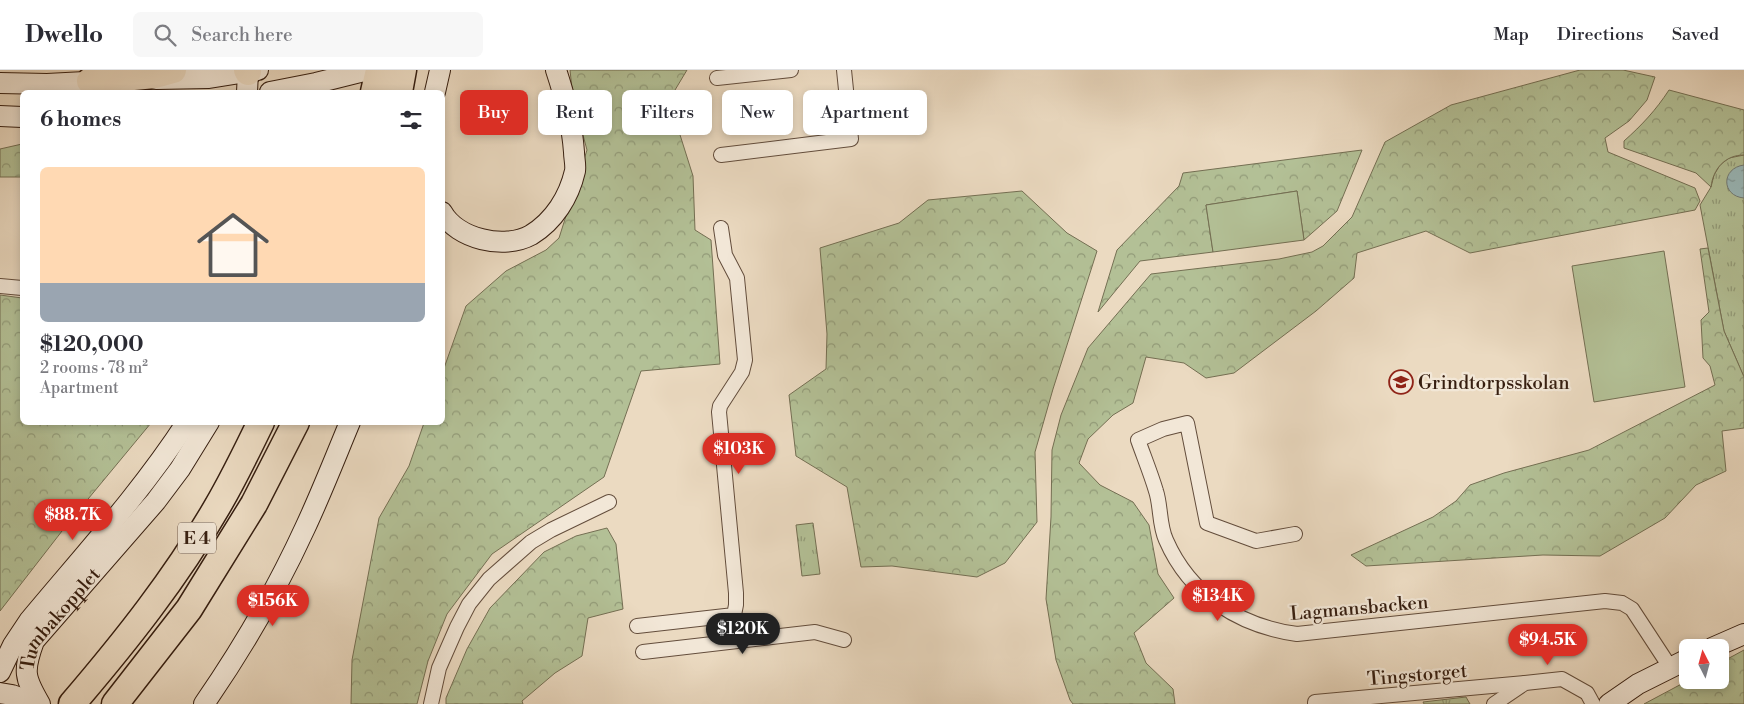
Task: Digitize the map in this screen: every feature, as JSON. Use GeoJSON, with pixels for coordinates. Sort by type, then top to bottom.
{"type":"FeatureCollection","features":[{"type":"Feature","properties":{"kind":"highway"},"geometry":{"type":"LineString","coordinates":[[90,81],[155,75],[173,70]]}},
{"type":"Feature","properties":{"kind":"highway"},"geometry":{"type":"LineString","coordinates":[[374,90],[379,70]]}},
{"type":"Feature","properties":{"kind":"highway"},"geometry":{"type":"LineString","coordinates":[[399,90],[403,70]]}},
{"type":"Feature","properties":{"kind":"highway","name":"E 4"},"geometry":{"type":"LineString","coordinates":[[72,704],[121,646],[164,589],[217,507],[259,425]]}},
{"type":"Feature","properties":{"kind":"highway","name":"E 4"},"geometry":{"type":"LineString","coordinates":[[115,704],[190,609],[254,504],[294,425]]}},
{"type":"Feature","properties":{"kind":"main road"},"geometry":{"type":"LineString","coordinates":[[289,90],[368,70]]}},
{"type":"Feature","properties":{"kind":"main road"},"geometry":{"type":"LineString","coordinates":[[435,90],[440,70]]}},
{"type":"Feature","properties":{"kind":"main road"},"geometry":{"type":"LineString","coordinates":[[445,215],[460,231],[474,238],[491,241],[511,240],[530,236],[548,221],[565,200],[575,169],[572,128],[556,70]]}},
{"type":"Feature","properties":{"kind":"main road"},"geometry":{"type":"LineString","coordinates":[[0,83],[56,84],[90,81],[250,76]]}},
{"type":"Feature","properties":{"kind":"main road"},"geometry":{"type":"LineString","coordinates":[[0,116],[20,117]]}},
{"type":"Feature","properties":{"kind":"main road","name":"Tumbakopplet"},"geometry":{"type":"LineString","coordinates":[[0,672],[13,645],[29,621],[143,484],[185,425]]}},
{"type":"Feature","properties":{"kind":"main road","name":"Tumbakopplet"},"geometry":{"type":"LineString","coordinates":[[36,698],[26,666],[34,641],[156,501],[180,468],[207,425]]}},
{"type":"Feature","properties":{"kind":"main road"},"geometry":{"type":"LineString","coordinates":[[204,704],[223,677],[268,601],[305,528],[349,425]]}},
{"type":"Feature","properties":{"kind":"main road"},"geometry":{"type":"LineString","coordinates":[[1729,641],[1744,634]]}},
{"type":"Feature","properties":{"kind":"main road"},"geometry":{"type":"LineString","coordinates":[[1609,704],[1631,688],[1679,663]]}},
{"type":"Feature","properties":{"kind":"main road"},"geometry":{"type":"LineString","coordinates":[[6,694],[36,698]]}},
{"type":"Feature","properties":{"kind":"street"},"geometry":{"type":"LineString","coordinates":[[717,78],[791,70]]}},
{"type":"Feature","properties":{"kind":"street"},"geometry":{"type":"LineString","coordinates":[[721,155],[851,139],[844,70]]}},
{"type":"Feature","properties":{"kind":"street"},"geometry":{"type":"LineString","coordinates":[[637,626],[734,615],[736,592],[719,412],[720,406],[742,372],[745,360],[737,278],[725,255],[721,228]]}},
{"type":"Feature","properties":{"kind":"street"},"geometry":{"type":"LineString","coordinates":[[0,286],[20,288]]}},
{"type":"Feature","properties":{"kind":"street","name":"Lagmansbacken"},"geometry":{"type":"LineString","coordinates":[[1294,534],[1256,541],[1207,523],[1187,423],[1163,429],[1138,440],[1156,492],[1165,538],[1181,568],[1208,598],[1236,617],[1275,631],[1297,634],[1605,601],[1622,603],[1632,609],[1679,663]]}},
{"type":"Feature","properties":{"kind":"street"},"geometry":{"type":"LineString","coordinates":[[431,704],[439,668],[457,627],[469,604],[489,579],[531,542],[551,530],[609,502]]}},
{"type":"Feature","properties":{"kind":"street"},"geometry":{"type":"LineString","coordinates":[[643,652],[815,632],[844,640]]}},
{"type":"Feature","properties":{"kind":"street","name":"Tingstorget"},"geometry":{"type":"LineString","coordinates":[[1315,704],[1315,702],[1324,701],[1562,679],[1586,693],[1593,704]]}},
{"type":"Feature","properties":{"kind":"street","name":"Tingstorget"},"geometry":{"type":"LineString","coordinates":[[1494,704],[1525,683]]}},
{"type":"Feature","properties":{"kind":"green space"},"geometry":{"type":"Polygon","coordinates":[[[570,70],[687,70],[675,90],[622,90],[622,135],[680,135],[693,176],[695,230],[711,240],[720,364],[641,371],[604,477],[492,554],[447,614],[428,661],[417,704],[351,704],[352,660],[379,518],[409,466],[423,425],[445,425],[445,365],[466,306],[506,271],[546,250],[559,238],[587,150],[583,135],[612,135],[612,90],[572,90],[570,70]]]}},
{"type":"Feature","properties":{"kind":"green space"},"geometry":{"type":"Polygon","coordinates":[[[1580,70],[1623,70],[1655,77],[1647,100],[1629,121],[1605,138],[1608,152],[1695,188],[1700,201],[1695,210],[1470,253],[1426,231],[1357,253],[1354,278],[1316,311],[1234,373],[1206,378],[1184,363],[1146,357],[1133,403],[1113,415],[1088,439],[1079,463],[1100,485],[1133,502],[1149,525],[1158,574],[1174,598],[1134,633],[1146,663],[1173,689],[1175,704],[1073,704],[1056,660],[1046,599],[1051,517],[1052,450],[1061,415],[1088,348],[1151,274],[1279,259],[1312,252],[1323,246],[1352,217],[1385,142],[1451,105],[1580,70]]]}},
{"type":"Feature","properties":{"kind":"green space"},"geometry":{"type":"Polygon","coordinates":[[[1669,90],[1744,110],[1744,155],[1731,157],[1721,164],[1714,174],[1711,187],[1696,173],[1624,148],[1624,141],[1648,117],[1669,90]]]}},
{"type":"Feature","properties":{"kind":"green space"},"geometry":{"type":"Polygon","coordinates":[[[20,144],[20,177],[0,177],[0,149],[20,144]]]}},
{"type":"Feature","properties":{"kind":"green space"},"geometry":{"type":"Polygon","coordinates":[[[1362,150],[1337,211],[1304,240],[1297,191],[1206,205],[1213,252],[1140,261],[1098,312],[1117,250],[1179,186],[1183,173],[1362,150]]]}},
{"type":"Feature","properties":{"kind":"green space"},"geometry":{"type":"Polygon","coordinates":[[[1744,155],[1744,377],[1724,331],[1700,205],[1711,187],[1714,175],[1720,165],[1729,158],[1744,155]]]}},
{"type":"Feature","properties":{"kind":"green space"},"geometry":{"type":"Polygon","coordinates":[[[1022,191],[1067,233],[1097,251],[1035,452],[1037,522],[1005,563],[977,577],[892,566],[861,567],[847,487],[796,456],[789,395],[826,369],[827,334],[820,248],[899,223],[928,200],[1022,191]]]}},
{"type":"Feature","properties":{"kind":"green space"},"geometry":{"type":"Polygon","coordinates":[[[1297,191],[1304,240],[1213,252],[1206,205],[1297,191]]]}},
{"type":"Feature","properties":{"kind":"green space"},"geometry":{"type":"Polygon","coordinates":[[[1708,248],[1724,331],[1744,377],[1744,428],[1722,431],[1726,471],[1696,485],[1665,518],[1600,556],[1543,555],[1366,566],[1351,555],[1433,517],[1456,501],[1470,485],[1504,473],[1589,450],[1715,385],[1710,366],[1703,358],[1701,320],[1709,312],[1700,249],[1708,248]]]}},
{"type":"Feature","properties":{"kind":"green space"},"geometry":{"type":"Polygon","coordinates":[[[1664,251],[1685,387],[1594,402],[1572,266],[1664,251]]]}},
{"type":"Feature","properties":{"kind":"green space"},"geometry":{"type":"Polygon","coordinates":[[[0,295],[20,298],[20,425],[149,425],[69,522],[0,611],[0,295]]]}},
{"type":"Feature","properties":{"kind":"green space"},"geometry":{"type":"Polygon","coordinates":[[[813,523],[820,574],[802,576],[796,525],[813,523]]]}},
{"type":"Feature","properties":{"kind":"green space"},"geometry":{"type":"Polygon","coordinates":[[[607,528],[616,544],[623,609],[588,618],[582,656],[555,673],[522,701],[523,704],[446,704],[446,698],[467,649],[490,608],[544,552],[576,536],[607,528]]]}},
{"type":"Feature","properties":{"kind":"green space"},"geometry":{"type":"Polygon","coordinates":[[[1744,650],[1744,704],[1644,704],[1679,685],[1679,689],[1729,689],[1729,658],[1744,650]]]}},
{"type":"Feature","properties":{"kind":"green space"},"geometry":{"type":"Polygon","coordinates":[[[1466,697],[1470,704],[1424,704],[1423,702],[1466,697]]]}},
{"type":"Feature","properties":{"kind":"water"},"geometry":{"type":"Polygon","coordinates":[[[1744,165],[1744,198],[1736,196],[1731,192],[1727,182],[1731,171],[1736,167],[1744,165]]]}},
{"type":"Feature","properties":{"kind":"place","name":"Grindtorpsskolan"},"geometry":{"type":"Point","coordinates":[1401,382]}}]}
